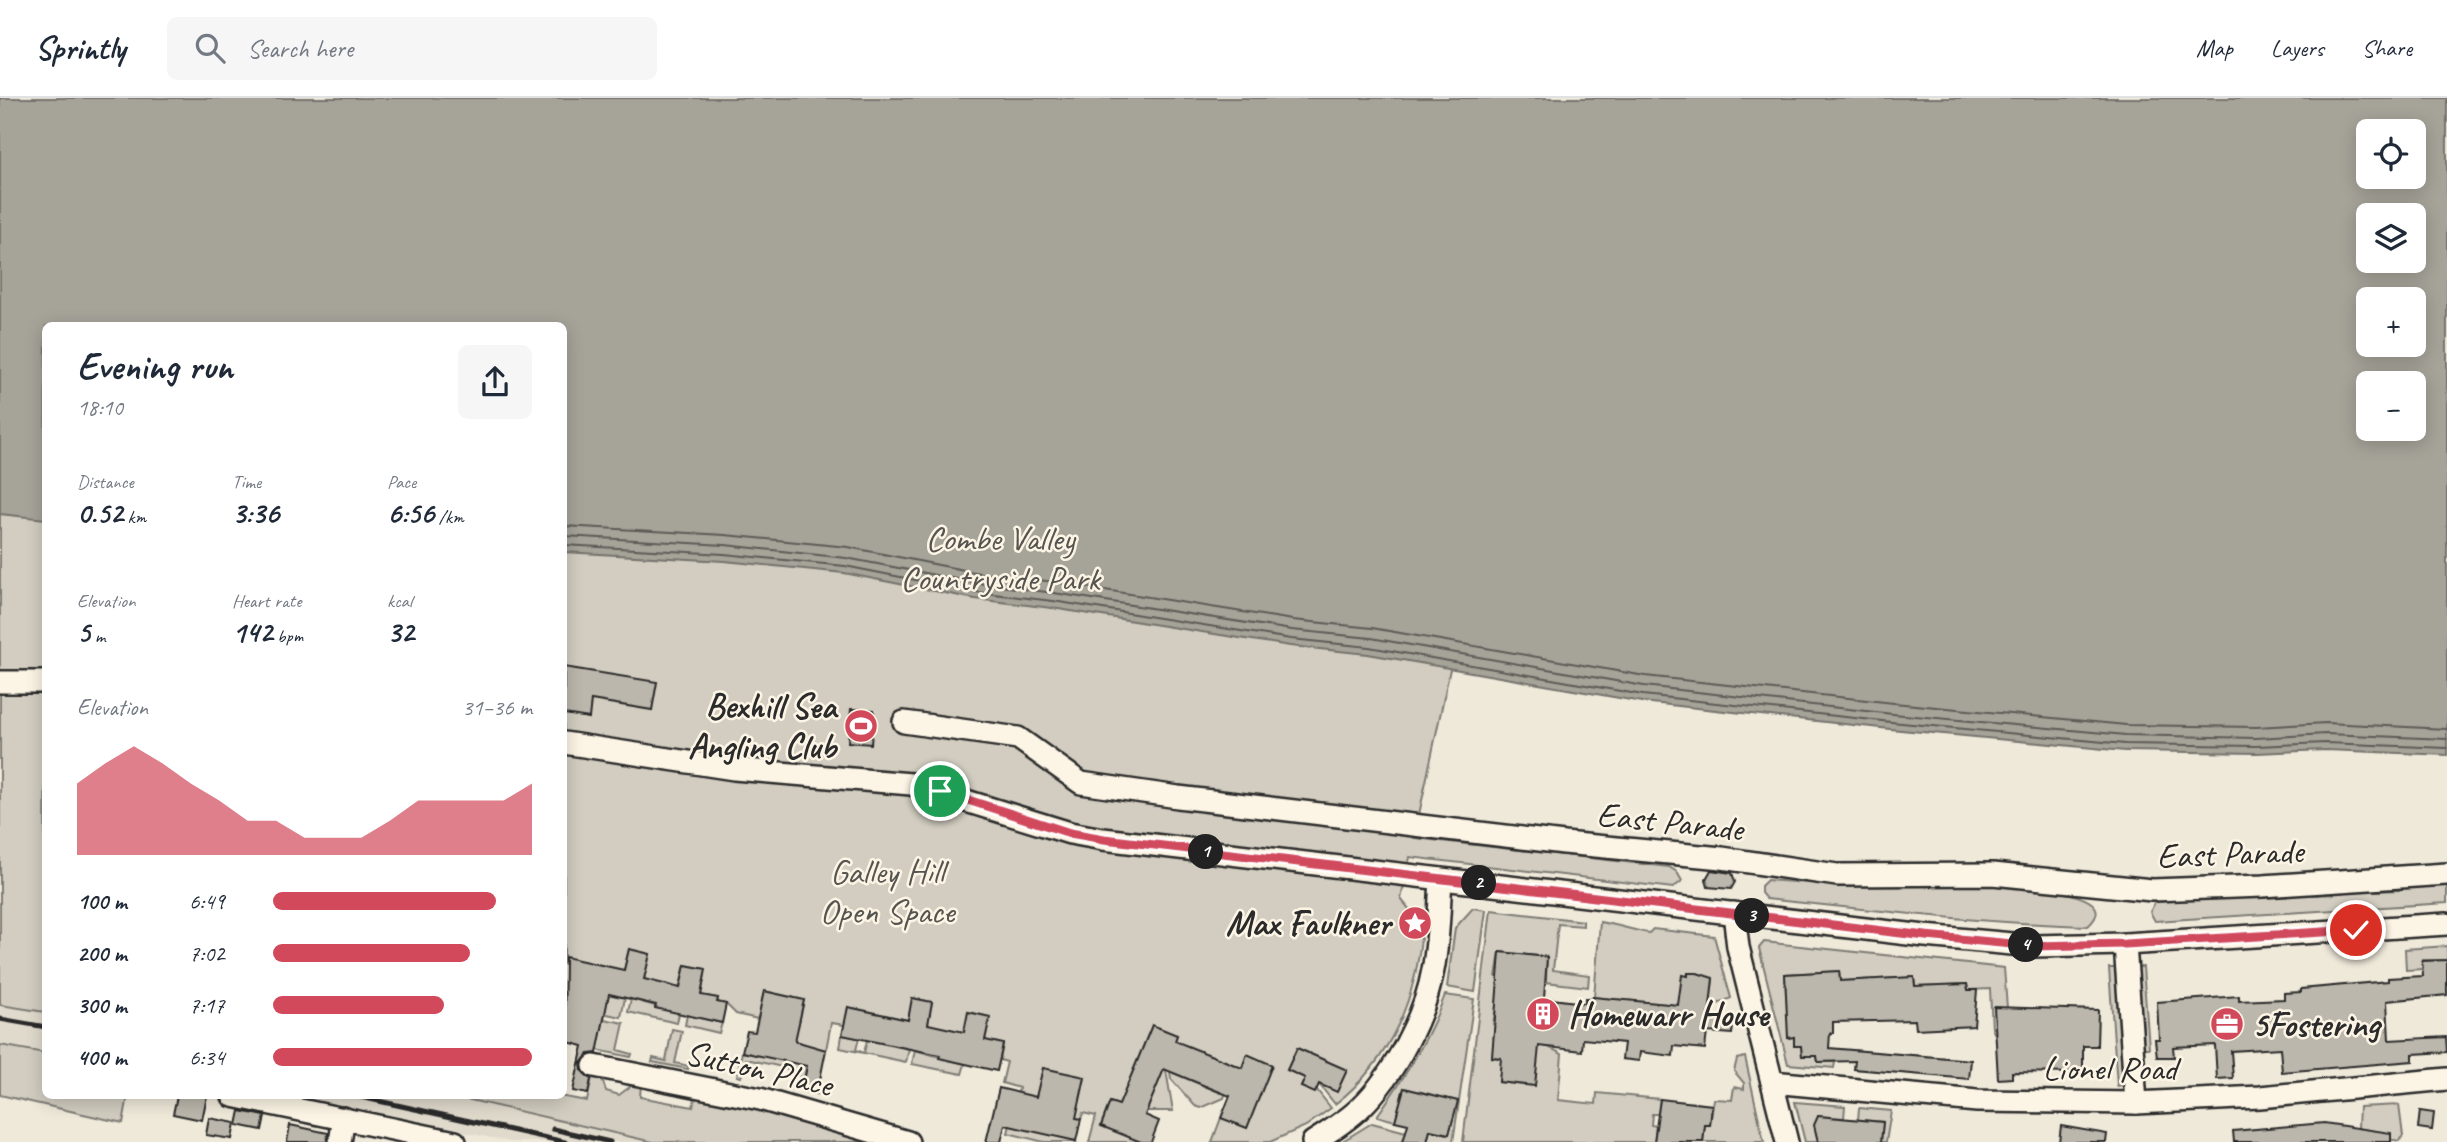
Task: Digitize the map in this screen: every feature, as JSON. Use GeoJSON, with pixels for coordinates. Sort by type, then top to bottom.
{"type":"FeatureCollection","features":[{"type":"Feature","properties":{"kind":"street"},"geometry":{"type":"LineString","coordinates":[[0,682],[42,682]]}},
{"type":"Feature","properties":{"kind":"street","name":"East Parade"},"geometry":{"type":"LineString","coordinates":[[904,722],[1018,738],[1081,783],[1564,843],[1722,858],[1836,875],[1993,874],[2152,890],[2447,874]]}},
{"type":"Feature","properties":{"kind":"street"},"geometry":{"type":"LineString","coordinates":[[567,743],[734,769],[911,784],[1070,833],[1104,839],[1926,936],[2020,944],[2125,944],[2447,924]]}},
{"type":"Feature","properties":{"kind":"street"},"geometry":{"type":"LineString","coordinates":[[1313,1142],[1362,1106],[1398,1059],[1409,1038],[1433,974],[1441,879]]}},
{"type":"Feature","properties":{"kind":"street"},"geometry":{"type":"LineString","coordinates":[[1734,913],[1738,947],[1787,1142]]}},
{"type":"Feature","properties":{"kind":"street"},"geometry":{"type":"LineString","coordinates":[[2125,944],[2136,1103]]}},
{"type":"Feature","properties":{"kind":"street","name":"Sutton Place"},"geometry":{"type":"LineString","coordinates":[[594,1066],[760,1099],[908,1142]]}},
{"type":"Feature","properties":{"kind":"street","name":"Lionel Road"},"geometry":{"type":"LineString","coordinates":[[1772,1082],[1978,1101],[2136,1103],[2260,1097],[2447,1079]]}},
{"type":"Feature","properties":{"kind":"street"},"geometry":{"type":"LineString","coordinates":[[226,1100],[344,1118],[455,1142]]}},
{"type":"Feature","properties":{"kind":"street"},"geometry":{"type":"LineString","coordinates":[[340,1142],[344,1118]]}},
{"type":"Feature","properties":{"kind":"shaded area"},"geometry":{"type":"Polygon","coordinates":[[[0,954],[42,961],[42,1099],[127,1099],[123,1123],[0,1095],[0,954]]]}},
{"type":"Feature","properties":{"kind":"shaded area"},"geometry":{"type":"Polygon","coordinates":[[[294,1099],[551,1099],[775,1142],[510,1142],[294,1099]]]}},
{"type":"Feature","properties":{"kind":"green space","name":"Combe Valley Countryside Park"},"geometry":{"type":"Polygon","coordinates":[[[0,98],[1062,98],[1457,636],[1414,838],[1669,867],[1677,872],[1682,881],[1673,888],[1410,857],[1401,899],[1422,925],[1415,976],[1398,1024],[1372,1067],[1355,1087],[1335,1104],[1319,1084],[1337,1091],[1347,1070],[1297,1048],[1287,1070],[1305,1078],[1301,1087],[1316,1089],[1331,1108],[1306,1126],[1270,1142],[1212,1142],[1221,1118],[1247,1128],[1272,1065],[1247,1054],[1237,1080],[1233,1064],[1185,1045],[1170,1054],[1177,1035],[1152,1025],[1123,1096],[1130,1109],[1110,1102],[1101,1125],[1141,1142],[1089,1142],[1096,1116],[1083,1113],[1081,1119],[1063,1115],[1079,1105],[1085,1078],[1043,1068],[1037,1095],[1076,1142],[1044,1142],[1008,1133],[1019,1088],[1002,1083],[1007,1062],[1000,1060],[1003,1044],[985,1040],[990,1017],[969,1012],[963,1036],[928,1024],[932,1002],[913,998],[908,1020],[848,1007],[845,1025],[831,1023],[826,1050],[811,1047],[804,1078],[789,1074],[787,1068],[746,1059],[741,1077],[737,1076],[742,1052],[798,1063],[802,1043],[783,1039],[798,1027],[804,1000],[764,991],[758,1019],[736,1014],[726,1004],[717,1002],[718,998],[701,995],[706,969],[685,965],[679,990],[644,979],[650,954],[629,949],[623,974],[567,959],[567,322],[42,322],[42,1012],[0,1005],[0,98]]]}},
{"type":"Feature","properties":{"kind":"green space"},"geometry":{"type":"Polygon","coordinates":[[[1767,880],[1869,886],[2007,886],[2049,890],[2081,897],[2096,909],[2088,926],[1927,916],[1766,899],[1761,893],[1761,886],[1767,880]]]}},
{"type":"Feature","properties":{"kind":"green space"},"geometry":{"type":"Polygon","coordinates":[[[2447,883],[2447,903],[2155,921],[2150,912],[2155,902],[2311,892],[2312,895],[2334,894],[2334,890],[2376,887],[2376,891],[2399,890],[2399,886],[2447,883]]]}},
{"type":"Feature","properties":{"kind":"green space"},"geometry":{"type":"Polygon","coordinates":[[[1473,908],[1486,910],[1475,992],[1447,987],[1455,928],[1473,908]]]}},
{"type":"Feature","properties":{"kind":"green space"},"geometry":{"type":"Polygon","coordinates":[[[1491,910],[1583,921],[1583,926],[1558,924],[1553,970],[1589,975],[1588,987],[1546,982],[1547,957],[1500,952],[1496,977],[1501,977],[1493,1024],[1492,1057],[1510,1059],[1500,1074],[1499,1082],[1535,1086],[1535,1040],[1562,1054],[1558,1100],[1596,1104],[1597,1093],[1660,1099],[1658,1114],[1652,1114],[1651,1125],[1656,1126],[1654,1142],[1463,1142],[1491,910]]]}},
{"type":"Feature","properties":{"kind":"green space"},"geometry":{"type":"Polygon","coordinates":[[[1600,922],[1649,933],[1653,929],[1714,936],[1731,998],[1718,1004],[1710,1003],[1713,980],[1697,973],[1688,973],[1678,1005],[1594,997],[1600,922]]]}},
{"type":"Feature","properties":{"kind":"green space"},"geometry":{"type":"Polygon","coordinates":[[[1764,942],[2004,968],[2009,1035],[1996,1036],[1992,1029],[1990,989],[1968,990],[1967,984],[1915,986],[1914,977],[1840,981],[1839,971],[1785,974],[1786,994],[1794,994],[1789,1037],[1794,1037],[1794,1046],[1801,1046],[1802,1056],[1817,1056],[1818,1062],[1835,1062],[1834,1068],[1788,1064],[1759,948],[1764,942]]]}},
{"type":"Feature","properties":{"kind":"green space"},"geometry":{"type":"Polygon","coordinates":[[[2447,946],[2447,960],[2423,960],[2423,969],[2406,970],[2405,949],[2447,946]]]}},
{"type":"Feature","properties":{"kind":"green space"},"geometry":{"type":"Polygon","coordinates":[[[2137,967],[2143,967],[2149,1048],[2143,1048],[2137,967]]]}},
{"type":"Feature","properties":{"kind":"green space"},"geometry":{"type":"Polygon","coordinates":[[[2109,968],[2116,968],[2123,1085],[2117,1086],[2109,968]]]}},
{"type":"Feature","properties":{"kind":"green space"},"geometry":{"type":"Polygon","coordinates":[[[583,988],[625,998],[621,1017],[579,1008],[583,988]]]}},
{"type":"Feature","properties":{"kind":"green space"},"geometry":{"type":"Polygon","coordinates":[[[1445,995],[1474,999],[1453,1142],[1427,1142],[1430,1130],[1449,1134],[1457,1101],[1404,1088],[1395,1121],[1377,1116],[1415,1058],[1445,995]]]}},
{"type":"Feature","properties":{"kind":"green space"},"geometry":{"type":"Polygon","coordinates":[[[631,999],[679,1013],[677,1023],[628,1012],[631,999]]]}},
{"type":"Feature","properties":{"kind":"green space"},"geometry":{"type":"Polygon","coordinates":[[[687,1015],[722,1023],[719,1033],[685,1025],[687,1015]]]}},
{"type":"Feature","properties":{"kind":"green space"},"geometry":{"type":"Polygon","coordinates":[[[604,1019],[624,1023],[618,1050],[632,1054],[631,1057],[597,1050],[604,1019]]]}},
{"type":"Feature","properties":{"kind":"green space"},"geometry":{"type":"Polygon","coordinates":[[[672,1029],[682,1031],[675,1063],[689,1066],[688,1069],[652,1062],[653,1058],[666,1061],[672,1029]]]}},
{"type":"Feature","properties":{"kind":"green space"},"geometry":{"type":"Polygon","coordinates":[[[842,1035],[859,1038],[856,1050],[864,1053],[867,1040],[909,1049],[906,1062],[840,1048],[842,1035]]]}},
{"type":"Feature","properties":{"kind":"green space"},"geometry":{"type":"Polygon","coordinates":[[[0,1045],[42,1052],[42,1099],[127,1099],[123,1123],[0,1095],[0,1045]]]}},
{"type":"Feature","properties":{"kind":"green space"},"geometry":{"type":"Polygon","coordinates":[[[915,1050],[965,1064],[962,1074],[912,1064],[915,1050]]]}},
{"type":"Feature","properties":{"kind":"green space"},"geometry":{"type":"Polygon","coordinates":[[[1745,1057],[1764,1142],[1703,1142],[1705,1125],[1710,1125],[1714,1099],[1732,1100],[1734,1087],[1744,1089],[1744,1083],[1734,1071],[1737,1059],[1745,1057]]]}},
{"type":"Feature","properties":{"kind":"green space"},"geometry":{"type":"Polygon","coordinates":[[[1165,1064],[1173,1111],[1144,1111],[1165,1064]]]}},
{"type":"Feature","properties":{"kind":"green space"},"geometry":{"type":"Polygon","coordinates":[[[1169,1065],[1173,1073],[1221,1093],[1227,1089],[1224,1098],[1201,1108],[1195,1106],[1171,1079],[1169,1065]]]}},
{"type":"Feature","properties":{"kind":"green space"},"geometry":{"type":"Polygon","coordinates":[[[593,1073],[602,1079],[606,1091],[619,1095],[635,1083],[641,1084],[640,1097],[693,1107],[696,1094],[740,1101],[884,1142],[653,1142],[466,1099],[567,1097],[587,1101],[593,1073]]]}},
{"type":"Feature","properties":{"kind":"green space"},"geometry":{"type":"Polygon","coordinates":[[[1795,1102],[1845,1106],[1844,1118],[1818,1116],[1818,1142],[1805,1142],[1795,1102]]]}},
{"type":"Feature","properties":{"kind":"green space"},"geometry":{"type":"Polygon","coordinates":[[[2399,1105],[2403,1136],[2400,1141],[2368,1136],[2358,1128],[2359,1107],[2399,1105]]]}},
{"type":"Feature","properties":{"kind":"green space"},"geometry":{"type":"Polygon","coordinates":[[[1859,1108],[1891,1111],[1886,1142],[1881,1142],[1883,1122],[1858,1120],[1859,1108]]]}},
{"type":"Feature","properties":{"kind":"green space"},"geometry":{"type":"Polygon","coordinates":[[[1372,1123],[1406,1132],[1403,1142],[1341,1142],[1372,1123]]]}},
{"type":"Feature","properties":{"kind":"water"},"geometry":{"type":"Polygon","coordinates":[[[0,98],[2447,98],[2447,755],[2326,750],[2257,753],[2125,751],[1890,729],[1642,702],[1368,654],[1290,646],[1052,608],[975,599],[844,573],[724,561],[567,552],[567,322],[42,322],[42,519],[0,514],[0,98]]]}},
{"type":"Feature","properties":{"kind":"building"},"geometry":{"type":"Polygon","coordinates":[[[567,667],[657,682],[652,710],[591,700],[589,718],[567,714],[567,667]]]}},
{"type":"Feature","properties":{"kind":"building","name":"Bexhill Sea Angling Club"},"geometry":{"type":"Polygon","coordinates":[[[851,709],[874,710],[871,744],[848,742],[851,709]]]}},
{"type":"Feature","properties":{"kind":"building"},"geometry":{"type":"Polygon","coordinates":[[[1711,870],[1732,873],[1735,882],[1731,889],[1708,887],[1706,879],[1711,870]]]}},
{"type":"Feature","properties":{"kind":"building"},"geometry":{"type":"Polygon","coordinates":[[[629,949],[650,954],[644,979],[680,988],[685,965],[706,969],[701,995],[718,998],[717,1002],[726,1004],[722,1023],[655,1008],[656,1005],[609,994],[597,1053],[589,1054],[581,1063],[582,1071],[591,1079],[588,1094],[573,1091],[583,1046],[567,1042],[567,957],[624,970],[629,949]]]}},
{"type":"Feature","properties":{"kind":"building"},"geometry":{"type":"Polygon","coordinates":[[[1500,952],[1547,957],[1544,998],[1585,1003],[1585,998],[1593,997],[1678,1005],[1682,975],[1697,973],[1713,978],[1709,1016],[1734,1019],[1732,1034],[1707,1032],[1705,1049],[1674,1046],[1673,1056],[1640,1052],[1639,1061],[1622,1059],[1624,1043],[1583,1039],[1582,1051],[1539,1046],[1535,1086],[1499,1082],[1501,1058],[1492,1057],[1500,952]]]}},
{"type":"Feature","properties":{"kind":"building"},"geometry":{"type":"Polygon","coordinates":[[[2447,960],[2447,995],[2387,1001],[2389,1040],[2446,1037],[2447,1052],[2413,1054],[2413,1061],[2282,1072],[2280,1048],[2231,1051],[2233,1078],[2217,1079],[2215,1045],[2173,1047],[2174,1057],[2157,1057],[2157,1002],[2239,996],[2239,1001],[2284,999],[2284,993],[2301,992],[2301,989],[2423,976],[2422,961],[2447,960]]]}},
{"type":"Feature","properties":{"kind":"building"},"geometry":{"type":"Polygon","coordinates":[[[1839,971],[1840,981],[1914,977],[1915,986],[1967,984],[1968,990],[1977,990],[1974,1026],[1916,1029],[1915,1020],[1833,1022],[1833,1033],[1830,1033],[1829,1048],[1971,1060],[1969,1079],[1854,1069],[1855,1061],[1818,1062],[1817,1056],[1802,1056],[1801,1046],[1794,1046],[1794,1037],[1788,1038],[1785,974],[1839,971]]]}},
{"type":"Feature","properties":{"kind":"building"},"geometry":{"type":"Polygon","coordinates":[[[764,991],[804,1000],[795,1041],[826,1050],[817,1094],[802,1091],[807,1066],[742,1052],[747,1031],[755,1032],[764,991]]]}},
{"type":"Feature","properties":{"kind":"building"},"geometry":{"type":"Polygon","coordinates":[[[912,998],[932,1002],[928,1024],[964,1032],[968,1012],[990,1017],[985,1040],[1003,1044],[997,1071],[939,1058],[940,1055],[842,1035],[848,1007],[908,1020],[912,998]]]}},
{"type":"Feature","properties":{"kind":"building"},"geometry":{"type":"Polygon","coordinates":[[[1994,1007],[2098,1010],[2097,1046],[2083,1046],[2083,1073],[2012,1072],[2012,1078],[1998,1079],[1994,1007]]]}},
{"type":"Feature","properties":{"kind":"building"},"geometry":{"type":"Polygon","coordinates":[[[1152,1025],[1177,1035],[1175,1041],[1242,1068],[1247,1054],[1272,1065],[1247,1128],[1221,1118],[1230,1096],[1164,1069],[1145,1115],[1159,1121],[1151,1142],[1141,1142],[1101,1126],[1110,1102],[1119,1105],[1152,1025]]]}},
{"type":"Feature","properties":{"kind":"building"},"geometry":{"type":"Polygon","coordinates":[[[1297,1048],[1347,1070],[1337,1092],[1319,1084],[1315,1093],[1301,1087],[1305,1078],[1287,1070],[1297,1048]]]}},
{"type":"Feature","properties":{"kind":"building"},"geometry":{"type":"Polygon","coordinates":[[[1043,1068],[1085,1077],[1076,1118],[1081,1119],[1076,1141],[1005,1125],[1001,1142],[986,1142],[999,1088],[1036,1097],[1043,1068]]]}},
{"type":"Feature","properties":{"kind":"building"},"geometry":{"type":"Polygon","coordinates":[[[1404,1088],[1458,1101],[1449,1134],[1430,1130],[1427,1142],[1403,1142],[1408,1124],[1395,1121],[1404,1088]]]}},
{"type":"Feature","properties":{"kind":"building"},"geometry":{"type":"Polygon","coordinates":[[[176,1099],[206,1099],[202,1120],[173,1114],[176,1099]]]}},
{"type":"Feature","properties":{"kind":"building"},"geometry":{"type":"Polygon","coordinates":[[[1660,1099],[1712,1105],[1710,1125],[1705,1125],[1703,1142],[1654,1142],[1660,1099]]]}},
{"type":"Feature","properties":{"kind":"building"},"geometry":{"type":"Polygon","coordinates":[[[240,1111],[265,1116],[262,1130],[237,1125],[240,1111]]]}},
{"type":"Feature","properties":{"kind":"building"},"geometry":{"type":"Polygon","coordinates":[[[2420,1111],[2434,1113],[2432,1130],[2418,1128],[2420,1111]]]}},
{"type":"Feature","properties":{"kind":"building"},"geometry":{"type":"Polygon","coordinates":[[[1818,1116],[1883,1122],[1881,1142],[1818,1142],[1814,1125],[1818,1116]]]}},
{"type":"Feature","properties":{"kind":"building"},"geometry":{"type":"Polygon","coordinates":[[[209,1118],[235,1123],[232,1139],[206,1135],[209,1118]]]}},
{"type":"Feature","properties":{"kind":"building"},"geometry":{"type":"Polygon","coordinates":[[[2324,1123],[2391,1133],[2391,1142],[2234,1142],[2233,1131],[2324,1123]]]}},
{"type":"Feature","properties":{"kind":"building"},"geometry":{"type":"Polygon","coordinates":[[[290,1125],[328,1133],[327,1142],[287,1142],[290,1125]]]}},
{"type":"Feature","properties":{"kind":"building"},"geometry":{"type":"Polygon","coordinates":[[[2061,1126],[2107,1134],[2106,1142],[2059,1142],[2061,1126]]]}},
{"type":"Feature","properties":{"kind":"railway"},"geometry":{"type":"LineString","coordinates":[[0,1019],[42,1026]]}},
{"type":"Feature","properties":{"kind":"railway"},"geometry":{"type":"LineString","coordinates":[[370,1099],[565,1142]]}},
{"type":"Feature","properties":{"kind":"railway"},"geometry":{"type":"LineString","coordinates":[[553,1129],[610,1142]]}},
{"type":"Feature","properties":{"kind":"place","name":"Bexhill Sea Angling Club"},"geometry":{"type":"Point","coordinates":[861,726]}},
{"type":"Feature","properties":{"kind":"place","name":"Max Faulkner"},"geometry":{"type":"Point","coordinates":[1415,923]}},
{"type":"Feature","properties":{"kind":"place","name":"Homewarr House"},"geometry":{"type":"Point","coordinates":[1543,1014]}},
{"type":"Feature","properties":{"kind":"place","name":"5Fostering"},"geometry":{"type":"Point","coordinates":[2227,1024]}},
{"type":"Feature","properties":{"kind":"route"},"geometry":{"type":"LineString","coordinates":[[940,791],[1070,833],[1104,839],[1926,936],[2034,946],[2125,944],[2356,930]]}},
{"type":"Feature","properties":{"kind":"park label","name":"Galley Hill Open Space"},"geometry":{"type":"Point","coordinates":[887,891]}}]}
